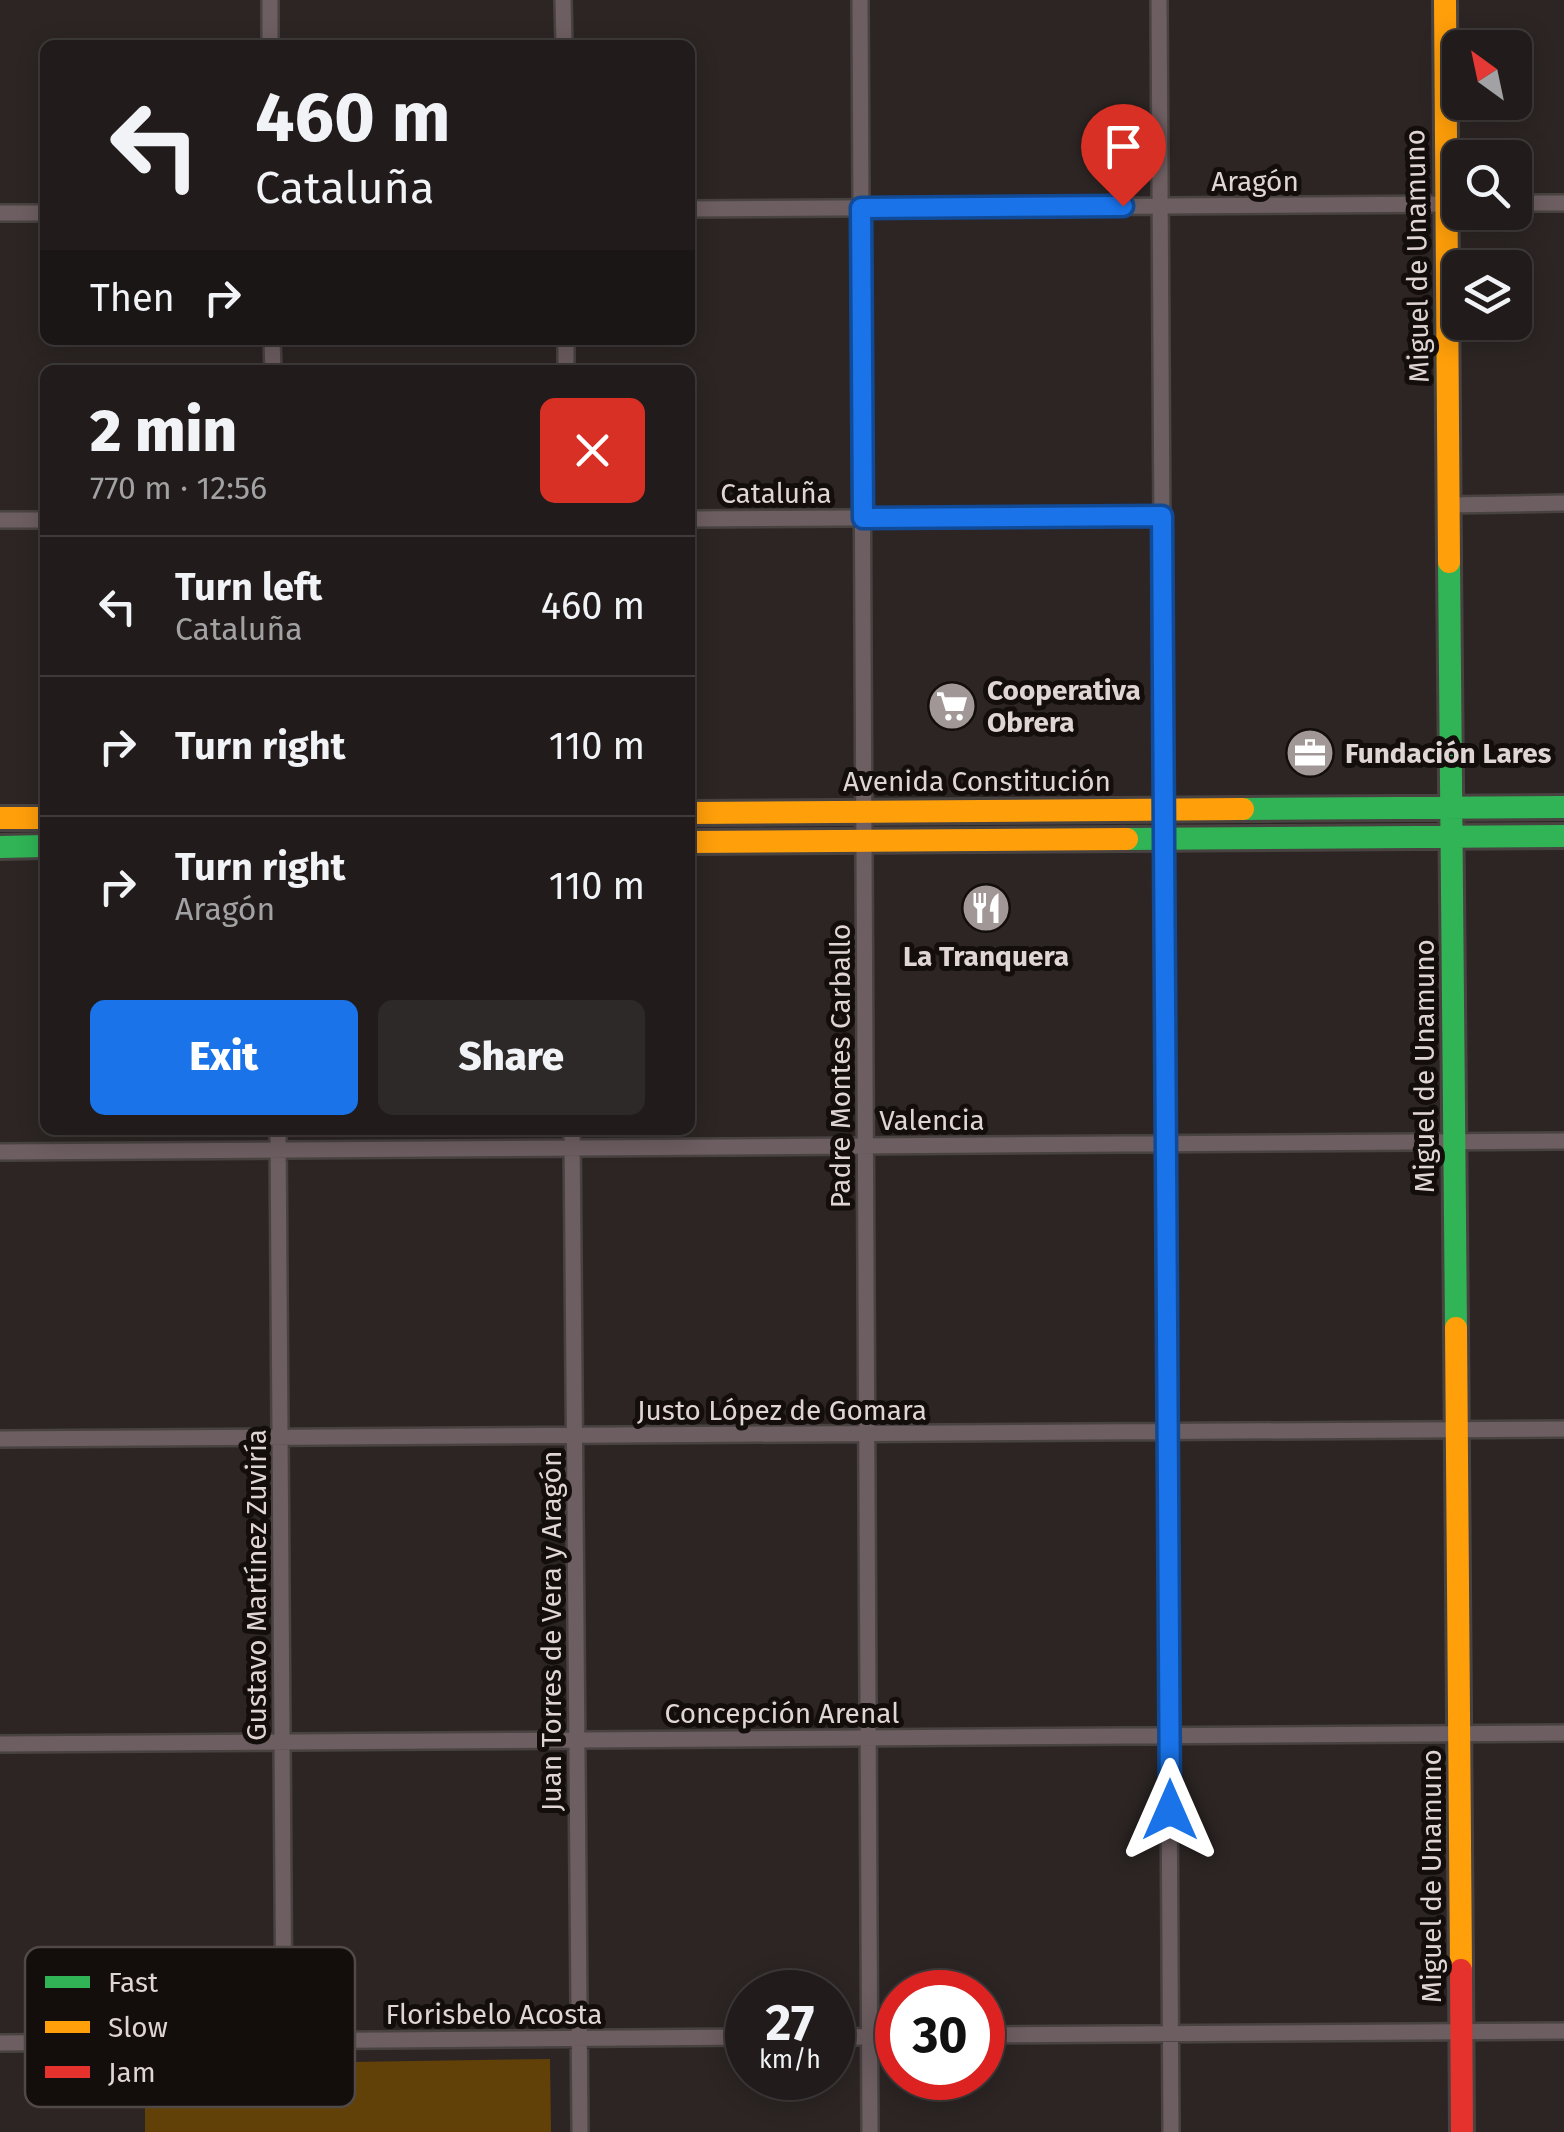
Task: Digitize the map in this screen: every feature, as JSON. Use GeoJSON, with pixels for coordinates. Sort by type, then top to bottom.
{"type":"FeatureCollection","features":[{"type":"Feature","properties":{"kind":"street"},"geometry":{"type":"LineString","coordinates":[[270,0],[270,40]]}},
{"type":"Feature","properties":{"kind":"street"},"geometry":{"type":"LineString","coordinates":[[563,0],[564,40]]}},
{"type":"Feature","properties":{"kind":"street","name":"Padre Montes Carballo"},"geometry":{"type":"LineString","coordinates":[[860,0],[870,2132]]}},
{"type":"Feature","properties":{"kind":"street"},"geometry":{"type":"LineString","coordinates":[[1159,0],[1171,2132]]}},
{"type":"Feature","properties":{"kind":"street","name":"Miguel de Unamuno"},"geometry":{"type":"LineString","coordinates":[[1444,0],[1450,140]]}},
{"type":"Feature","properties":{"kind":"street"},"geometry":{"type":"LineString","coordinates":[[1532,204],[1564,203]]}},
{"type":"Feature","properties":{"kind":"street","name":"Aragón"},"geometry":{"type":"LineString","coordinates":[[695,209],[1442,204]]}},
{"type":"Feature","properties":{"kind":"street"},"geometry":{"type":"LineString","coordinates":[[0,214],[40,213]]}},
{"type":"Feature","properties":{"kind":"street","name":"Miguel de Unamuno"},"geometry":{"type":"LineString","coordinates":[[1453,230],[1450,504],[1462,2132]]}},
{"type":"Feature","properties":{"kind":"street"},"geometry":{"type":"LineString","coordinates":[[1450,504],[1564,503]]}},
{"type":"Feature","properties":{"kind":"street","name":"Cataluña"},"geometry":{"type":"LineString","coordinates":[[695,519],[1162,516]]}},
{"type":"Feature","properties":{"kind":"street"},"geometry":{"type":"LineString","coordinates":[[0,520],[40,520]]}},
{"type":"Feature","properties":{"kind":"street","name":"Avenida Constitución"},"geometry":{"type":"LineString","coordinates":[[695,813],[1564,807]]}},
{"type":"Feature","properties":{"kind":"street"},"geometry":{"type":"LineString","coordinates":[[0,818],[40,818]]}},
{"type":"Feature","properties":{"kind":"street","name":"Avenida Constitución"},"geometry":{"type":"LineString","coordinates":[[695,842],[1564,836]]}},
{"type":"Feature","properties":{"kind":"street"},"geometry":{"type":"LineString","coordinates":[[0,847],[40,846]]}},
{"type":"Feature","properties":{"kind":"street","name":"Gustavo Martínez Zuviría"},"geometry":{"type":"LineString","coordinates":[[278,1135],[283,1947]]}},
{"type":"Feature","properties":{"kind":"street","name":"Juan Torres de Vera y Aragón"},"geometry":{"type":"LineString","coordinates":[[572,1135],[580,2132]]}},
{"type":"Feature","properties":{"kind":"street","name":"Valencia"},"geometry":{"type":"LineString","coordinates":[[0,1152],[1564,1141]]}},
{"type":"Feature","properties":{"kind":"street","name":"Justo López de Gomara"},"geometry":{"type":"LineString","coordinates":[[0,1438],[1564,1429]]}},
{"type":"Feature","properties":{"kind":"street","name":"Concepción Arenal"},"geometry":{"type":"LineString","coordinates":[[0,1744],[1564,1734]]}},
{"type":"Feature","properties":{"kind":"street"},"geometry":{"type":"LineString","coordinates":[[1005,2036],[1564,2031]]}},
{"type":"Feature","properties":{"kind":"street"},"geometry":{"type":"LineString","coordinates":[[855,2036],[875,2036]]}},
{"type":"Feature","properties":{"kind":"street","name":"Florisbelo Acosta"},"geometry":{"type":"LineString","coordinates":[[355,2040],[725,2037]]}},
{"type":"Feature","properties":{"kind":"street","name":"Florisbelo Acosta"},"geometry":{"type":"LineString","coordinates":[[0,2043],[25,2043]]}},
{"type":"Feature","properties":{"kind":"shaded area"},"geometry":{"type":"Polygon","coordinates":[[[550,2059],[551,2132],[145,2132],[145,2107],[355,2107],[355,2062],[550,2059]]]}},
{"type":"Feature","properties":{"kind":"traffic: fast"},"geometry":{"type":"LineString","coordinates":[[1449,562],[1456,1328]]}},
{"type":"Feature","properties":{"kind":"traffic: fast"},"geometry":{"type":"LineString","coordinates":[[1243,809],[1564,807]]}},
{"type":"Feature","properties":{"kind":"traffic: fast"},"geometry":{"type":"LineString","coordinates":[[1127,839],[1564,836]]}},
{"type":"Feature","properties":{"kind":"traffic: fast"},"geometry":{"type":"LineString","coordinates":[[0,847],[40,846]]}},
{"type":"Feature","properties":{"kind":"traffic: slow"},"geometry":{"type":"LineString","coordinates":[[1445,0],[1449,562]]}},
{"type":"Feature","properties":{"kind":"traffic: slow"},"geometry":{"type":"LineString","coordinates":[[695,813],[1243,809]]}},
{"type":"Feature","properties":{"kind":"traffic: slow"},"geometry":{"type":"LineString","coordinates":[[0,818],[40,818]]}},
{"type":"Feature","properties":{"kind":"traffic: slow"},"geometry":{"type":"LineString","coordinates":[[695,842],[1127,839]]}},
{"type":"Feature","properties":{"kind":"traffic: slow"},"geometry":{"type":"LineString","coordinates":[[1456,1328],[1461,1970]]}},
{"type":"Feature","properties":{"kind":"traffic: jam"},"geometry":{"type":"LineString","coordinates":[[1461,1970],[1462,2132]]}},
{"type":"Feature","properties":{"kind":"place","name":"Cooperativa Obrera"},"geometry":{"type":"Point","coordinates":[952,706]}},
{"type":"Feature","properties":{"kind":"place","name":"Fundación Lares"},"geometry":{"type":"Point","coordinates":[1310,753]}},
{"type":"Feature","properties":{"kind":"place","name":"La Tranquera"},"geometry":{"type":"Point","coordinates":[986,908]}},
{"type":"Feature","properties":{"kind":"route"},"geometry":{"type":"LineString","coordinates":[[1123,206],[861,208],[863,518],[1162,516],[1170,1810]]}}]}
